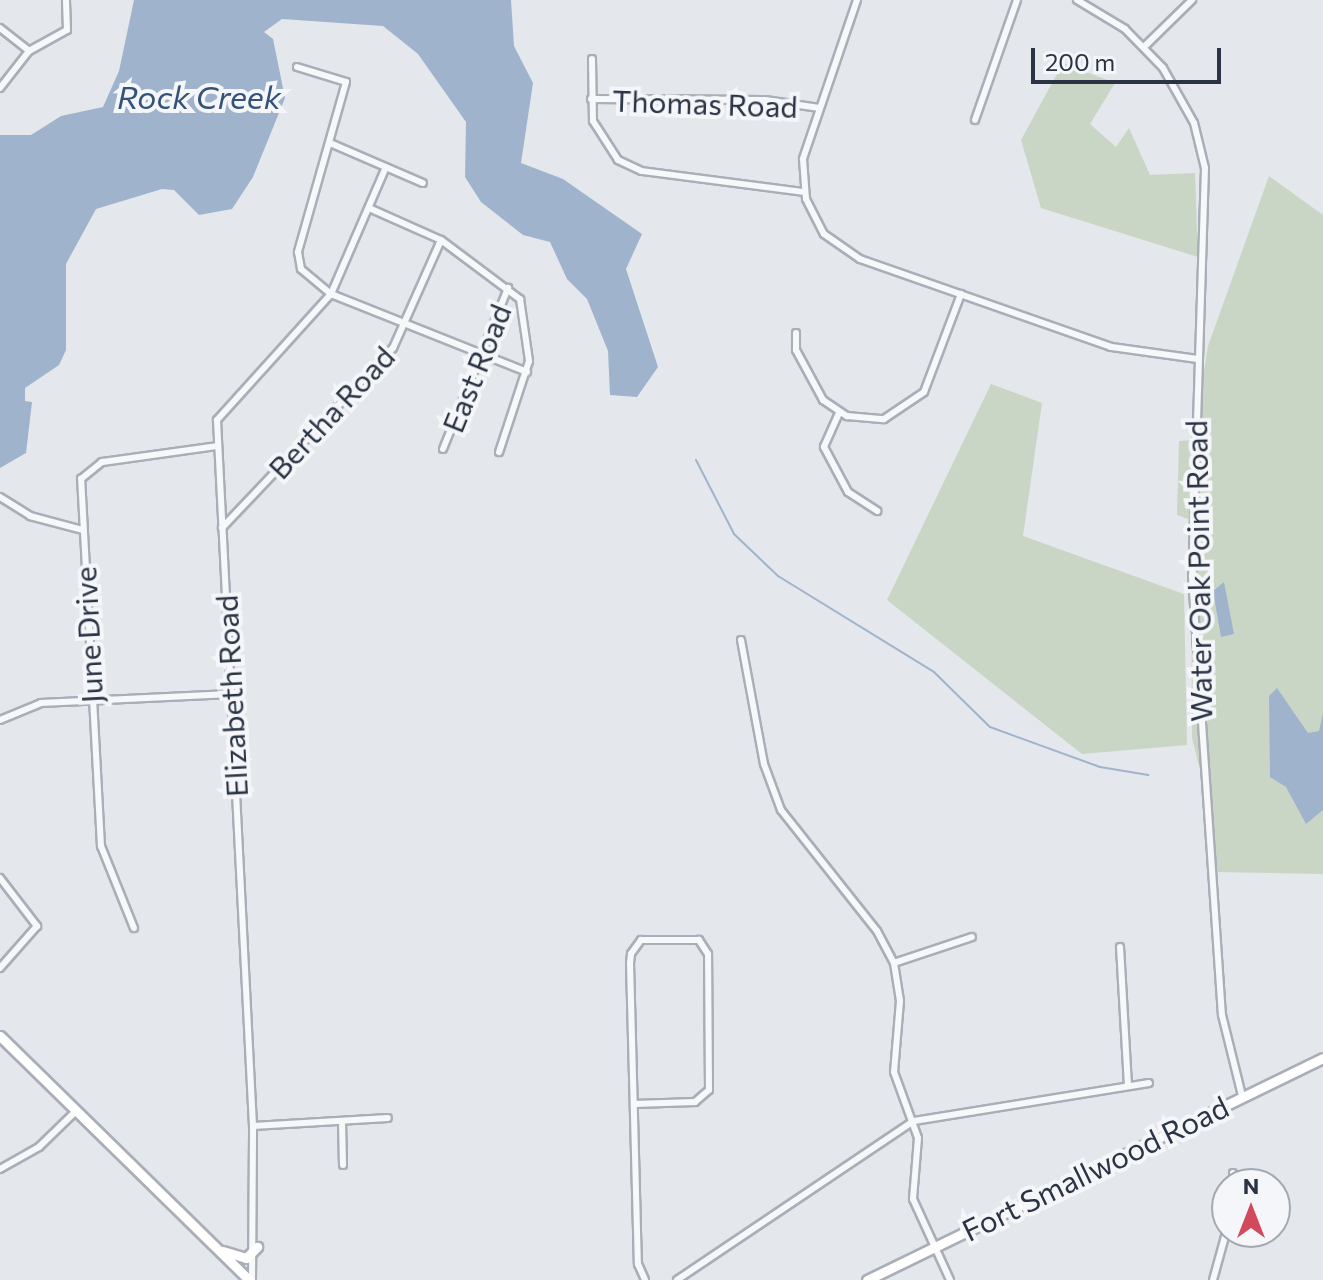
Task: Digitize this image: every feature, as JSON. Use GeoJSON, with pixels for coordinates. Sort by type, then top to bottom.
{"type":"FeatureCollection","features":[{"type":"Feature","properties":{"kind":"main road"},"geometry":{"type":"LineString","coordinates":[[0,1036],[251,1280]]}},
{"type":"Feature","properties":{"kind":"main road","name":"Fort Smallwood Road"},"geometry":{"type":"LineString","coordinates":[[867,1280],[1323,1058]]}},
{"type":"Feature","properties":{"kind":"main road"},"geometry":{"type":"LineString","coordinates":[[219,1249],[246,1258],[257,1247]]}},
{"type":"Feature","properties":{"kind":"street"},"geometry":{"type":"LineString","coordinates":[[0,88],[29,51],[67,30],[66,0]]}},
{"type":"Feature","properties":{"kind":"street"},"geometry":{"type":"LineString","coordinates":[[857,0],[805,150],[804,192],[818,226],[850,255],[961,294],[1132,353],[1198,359]]}},
{"type":"Feature","properties":{"kind":"street"},"geometry":{"type":"LineString","coordinates":[[975,120],[1017,0]]}},
{"type":"Feature","properties":{"kind":"street","name":"Water Oak Point Road"},"geometry":{"type":"LineString","coordinates":[[1077,0],[1145,46],[1186,106],[1205,168],[1193,605],[1222,1015],[1242,1096]]}},
{"type":"Feature","properties":{"kind":"street"},"geometry":{"type":"LineString","coordinates":[[1145,46],[1192,0]]}},
{"type":"Feature","properties":{"kind":"street"},"geometry":{"type":"LineString","coordinates":[[0,28],[29,51]]}},
{"type":"Feature","properties":{"kind":"street"},"geometry":{"type":"LineString","coordinates":[[592,59],[591,99],[602,144],[626,165],[804,192]]}},
{"type":"Feature","properties":{"kind":"street"},"geometry":{"type":"LineString","coordinates":[[297,67],[346,82],[298,252],[301,269],[331,294],[480,357],[527,372]]}},
{"type":"Feature","properties":{"kind":"street","name":"Thomas Road"},"geometry":{"type":"LineString","coordinates":[[591,99],[765,100],[819,108]]}},
{"type":"Feature","properties":{"kind":"street"},"geometry":{"type":"LineString","coordinates":[[330,143],[423,183]]}},
{"type":"Feature","properties":{"kind":"street","name":"Elizabeth Road"},"geometry":{"type":"LineString","coordinates":[[251,1280],[257,1247],[253,1126],[217,446],[219,414],[331,294],[386,167]]}},
{"type":"Feature","properties":{"kind":"street"},"geometry":{"type":"LineString","coordinates":[[369,208],[441,240],[508,288],[522,305],[527,372],[499,452]]}},
{"type":"Feature","properties":{"kind":"street","name":"Bertha Road"},"geometry":{"type":"LineString","coordinates":[[222,528],[393,348],[441,240]]}},
{"type":"Feature","properties":{"kind":"street","name":"East Road"},"geometry":{"type":"LineString","coordinates":[[443,449],[508,288]]}},
{"type":"Feature","properties":{"kind":"street"},"geometry":{"type":"LineString","coordinates":[[796,333],[813,387],[839,413],[884,419],[918,400],[961,294]]}},
{"type":"Feature","properties":{"kind":"street"},"geometry":{"type":"LineString","coordinates":[[839,413],[824,447],[848,492],[877,511]]}},
{"type":"Feature","properties":{"kind":"street","name":"June Drive"},"geometry":{"type":"LineString","coordinates":[[134,928],[101,846],[80,486],[90,468],[217,446]]}},
{"type":"Feature","properties":{"kind":"street"},"geometry":{"type":"LineString","coordinates":[[0,497],[30,516],[83,530]]}},
{"type":"Feature","properties":{"kind":"street"},"geometry":{"type":"LineString","coordinates":[[741,640],[764,764],[781,810],[877,931],[894,963],[900,1001],[894,1072],[914,1121],[913,1199],[950,1280]]}},
{"type":"Feature","properties":{"kind":"street"},"geometry":{"type":"LineString","coordinates":[[0,720],[41,703],[231,694]]}},
{"type":"Feature","properties":{"kind":"street"},"geometry":{"type":"LineString","coordinates":[[0,878],[37,921],[34,934],[0,968]]}},
{"type":"Feature","properties":{"kind":"street"},"geometry":{"type":"LineString","coordinates":[[894,963],[972,937]]}},
{"type":"Feature","properties":{"kind":"street"},"geometry":{"type":"LineString","coordinates":[[634,1104],[695,1102],[709,1090],[708,954],[699,940],[647,939],[632,949],[634,1104],[638,1264],[645,1280]]}},
{"type":"Feature","properties":{"kind":"street"},"geometry":{"type":"LineString","coordinates":[[1120,947],[1128,1085]]}},
{"type":"Feature","properties":{"kind":"street"},"geometry":{"type":"LineString","coordinates":[[677,1280],[914,1121],[1149,1083]]}},
{"type":"Feature","properties":{"kind":"street"},"geometry":{"type":"LineString","coordinates":[[0,1169],[39,1147],[76,1111]]}},
{"type":"Feature","properties":{"kind":"street"},"geometry":{"type":"LineString","coordinates":[[253,1126],[388,1118]]}},
{"type":"Feature","properties":{"kind":"street"},"geometry":{"type":"LineString","coordinates":[[342,1121],[343,1165]]}},
{"type":"Feature","properties":{"kind":"street"},"geometry":{"type":"LineString","coordinates":[[1213,1280],[1222,1248]]}},
{"type":"Feature","properties":{"kind":"green space"},"geometry":{"type":"Polygon","coordinates":[[[1063,63],[1115,83],[1090,124],[1116,147],[1129,128],[1150,175],[1195,173],[1198,257],[1041,208],[1021,140],[1063,63]]]}},
{"type":"Feature","properties":{"kind":"green space"},"geometry":{"type":"Polygon","coordinates":[[[1269,176],[1323,215],[1323,874],[1214,872],[1212,817],[1192,738],[1191,520],[1177,515],[1179,441],[1193,440],[1208,346],[1269,176]]]}},
{"type":"Feature","properties":{"kind":"green space"},"geometry":{"type":"Polygon","coordinates":[[[991,384],[1042,403],[1023,536],[1184,594],[1187,745],[1082,754],[887,600],[991,384]]]}},
{"type":"Feature","properties":{"kind":"water","name":"Rock Creek"},"geometry":{"type":"Polygon","coordinates":[[[134,0],[511,0],[514,46],[533,83],[521,163],[563,179],[642,234],[626,269],[658,367],[637,397],[610,395],[608,351],[587,299],[567,279],[550,242],[523,235],[481,202],[465,177],[466,122],[418,54],[383,26],[282,19],[264,32],[273,39],[285,98],[253,177],[232,209],[199,215],[174,190],[162,189],[96,209],[66,264],[66,350],[59,365],[25,388],[25,401],[32,402],[26,453],[0,468],[0,135],[31,135],[61,116],[103,107],[119,71],[134,0]]]}},
{"type":"Feature","properties":{"kind":"water"},"geometry":{"type":"Polygon","coordinates":[[[1224,582],[1234,634],[1221,637],[1213,591],[1224,582]]]}},
{"type":"Feature","properties":{"kind":"water"},"geometry":{"type":"Polygon","coordinates":[[[1277,688],[1308,733],[1319,731],[1323,713],[1323,810],[1306,824],[1286,787],[1270,777],[1269,696],[1277,688]]]}},
{"type":"Feature","properties":{"kind":"waterway"},"geometry":{"type":"LineString","coordinates":[[696,460],[734,534],[778,576],[934,672],[990,727],[1100,767],[1148,775]]}}]}
